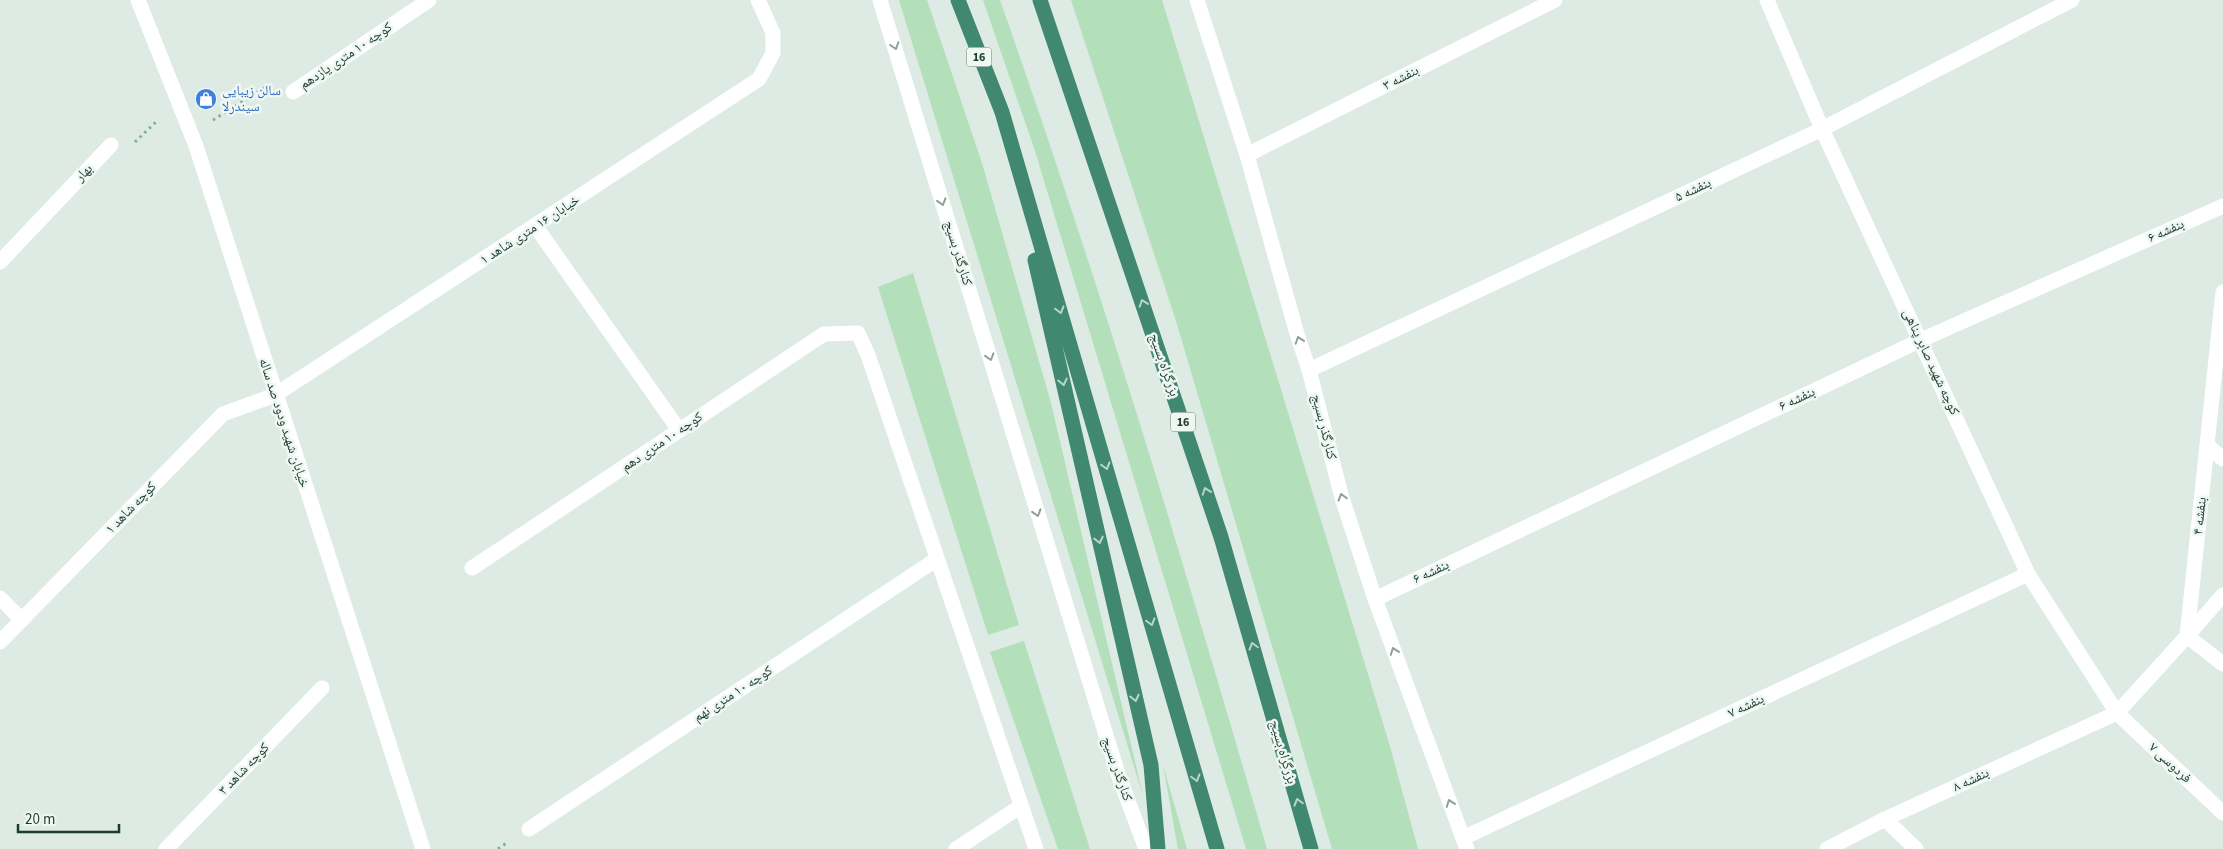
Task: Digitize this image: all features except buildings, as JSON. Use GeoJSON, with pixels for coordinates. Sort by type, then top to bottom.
{"type":"FeatureCollection","features":[{"type":"Feature","properties":{"kind":"highway","name":"16"},"geometry":{"type":"LineString","coordinates":[[958,0],[1002,112],[1217,849]]}},
{"type":"Feature","properties":{"kind":"highway","name":"بزرگراه بسیج"},"geometry":{"type":"LineString","coordinates":[[1040,0],[1222,537],[1311,849]]}},
{"type":"Feature","properties":{"kind":"highway"},"geometry":{"type":"LineString","coordinates":[[1002,112],[1151,765],[1158,849]]}},
{"type":"Feature","properties":{"kind":"street","name":"خیابان شهید ودود صد ساله"},"geometry":{"type":"LineString","coordinates":[[138,0],[191,134],[423,849]]}},
{"type":"Feature","properties":{"kind":"street","name":"کوچه ۱۰ متری یازدهم"},"geometry":{"type":"LineString","coordinates":[[293,92],[429,0]]}},
{"type":"Feature","properties":{"kind":"street","name":"خیابان ۱۶ متری شاهد ۱"},"geometry":{"type":"LineString","coordinates":[[275,395],[536,227],[759,79],[773,54],[772,33],[758,0]]}},
{"type":"Feature","properties":{"kind":"street","name":"کنارگذر بسیج"},"geometry":{"type":"LineString","coordinates":[[880,0],[1118,774],[1146,849]]}},
{"type":"Feature","properties":{"kind":"street","name":"کنارگذر بسیج"},"geometry":{"type":"LineString","coordinates":[[1197,0],[1247,155],[1297,334],[1309,370],[1342,498],[1375,599],[1465,844]]}},
{"type":"Feature","properties":{"kind":"street","name":"بنفشه ۳"},"geometry":{"type":"LineString","coordinates":[[1247,155],[1555,0]]}},
{"type":"Feature","properties":{"kind":"street","name":"کوچه شهید صابر پناهی"},"geometry":{"type":"LineString","coordinates":[[1767,0],[1822,129],[2028,574],[2117,713]]}},
{"type":"Feature","properties":{"kind":"street","name":"بنفشه ۵"},"geometry":{"type":"LineString","coordinates":[[1309,370],[1822,129],[2072,0]]}},
{"type":"Feature","properties":{"kind":"street","name":"بهار"},"geometry":{"type":"LineString","coordinates":[[0,262],[111,145]]}},
{"type":"Feature","properties":{"kind":"street","name":"بنفشه ۶"},"geometry":{"type":"LineString","coordinates":[[1375,599],[1921,340],[2223,206]]}},
{"type":"Feature","properties":{"kind":"street"},"geometry":{"type":"LineString","coordinates":[[536,227],[679,430]]}},
{"type":"Feature","properties":{"kind":"street","name":"بنفشه ۴"},"geometry":{"type":"LineString","coordinates":[[2187,636],[2223,292]]}},
{"type":"Feature","properties":{"kind":"street","name":"کوچه ۱۰ متری دهم"},"geometry":{"type":"LineString","coordinates":[[472,568],[824,334],[858,333],[868,355],[938,559]]}},
{"type":"Feature","properties":{"kind":"street","name":"کوچه شاهد ۱"},"geometry":{"type":"LineString","coordinates":[[0,642],[223,414],[275,395]]}},
{"type":"Feature","properties":{"kind":"street"},"geometry":{"type":"LineString","coordinates":[[2207,444],[2223,459]]}},
{"type":"Feature","properties":{"kind":"street"},"geometry":{"type":"LineString","coordinates":[[938,559],[1036,849]]}},
{"type":"Feature","properties":{"kind":"street","name":"کوچه ۱۰ متری نهم"},"geometry":{"type":"LineString","coordinates":[[529,829],[938,559]]}},
{"type":"Feature","properties":{"kind":"street","name":"بنفشه ۷"},"geometry":{"type":"LineString","coordinates":[[1465,844],[2028,574]]}},
{"type":"Feature","properties":{"kind":"street"},"geometry":{"type":"LineString","coordinates":[[2117,713],[2223,595]]}},
{"type":"Feature","properties":{"kind":"street"},"geometry":{"type":"LineString","coordinates":[[0,598],[22,620]]}},
{"type":"Feature","properties":{"kind":"street"},"geometry":{"type":"LineString","coordinates":[[2187,636],[2223,664]]}},
{"type":"Feature","properties":{"kind":"street","name":"کوچه شاهد ۳"},"geometry":{"type":"LineString","coordinates":[[166,849],[322,688]]}},
{"type":"Feature","properties":{"kind":"street","name":"فردوسی ۷"},"geometry":{"type":"LineString","coordinates":[[2117,713],[2223,813]]}},
{"type":"Feature","properties":{"kind":"street","name":"بنفشه ۸"},"geometry":{"type":"LineString","coordinates":[[1827,849],[1885,819],[2117,713]]}},
{"type":"Feature","properties":{"kind":"street"},"geometry":{"type":"LineString","coordinates":[[956,849],[1021,806]]}},
{"type":"Feature","properties":{"kind":"street"},"geometry":{"type":"LineString","coordinates":[[1885,819],[1916,849]]}},
{"type":"Feature","properties":{"kind":"path","name":"کوچه ۱۰ متری یازدهم"},"geometry":{"type":"LineString","coordinates":[[191,134],[283,77],[293,92]]}},
{"type":"Feature","properties":{"kind":"path"},"geometry":{"type":"LineString","coordinates":[[111,145],[133,144],[178,102]]}},
{"type":"Feature","properties":{"kind":"green space"},"geometry":{"type":"Polygon","coordinates":[[[899,0],[927,0],[982,163],[1051,403],[1143,796],[899,0]]]}},
{"type":"Feature","properties":{"kind":"green space"},"geometry":{"type":"Polygon","coordinates":[[[983,0],[1000,0],[1072,211],[1140,423],[1267,849],[1246,849],[1035,151],[983,0]]]}},
{"type":"Feature","properties":{"kind":"green space"},"geometry":{"type":"Polygon","coordinates":[[[1071,0],[1162,0],[1389,743],[1418,849],[1332,849],[1176,321],[1071,0]]]}},
{"type":"Feature","properties":{"kind":"green space"},"geometry":{"type":"Polygon","coordinates":[[[913,273],[1019,625],[988,635],[878,287],[913,273]]]}},
{"type":"Feature","properties":{"kind":"green space"},"geometry":{"type":"Polygon","coordinates":[[[1024,641],[1090,849],[1058,849],[990,652],[1024,641]]]}},
{"type":"Feature","properties":{"kind":"green space"},"geometry":{"type":"Polygon","coordinates":[[[1163,765],[1187,849],[1178,849],[1163,765]]]}},
{"type":"Feature","properties":{"kind":"place","name":"سالن زیبایی سیندرلا"},"geometry":{"type":"Point","coordinates":[206,99]}}]}
